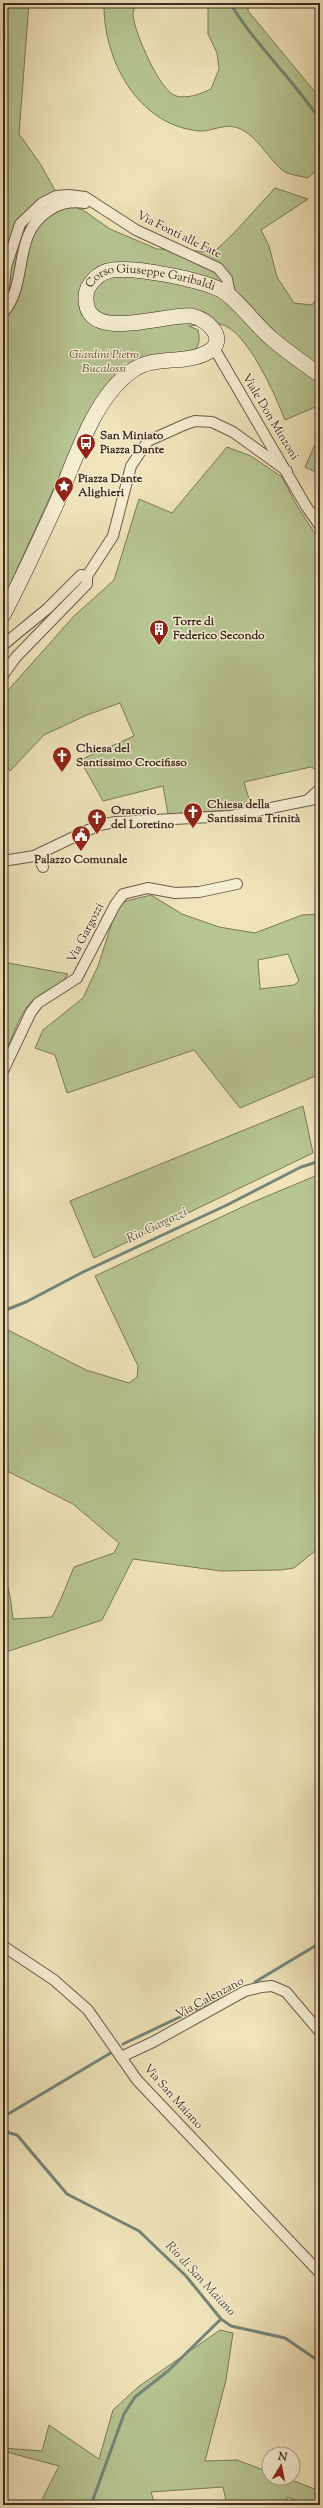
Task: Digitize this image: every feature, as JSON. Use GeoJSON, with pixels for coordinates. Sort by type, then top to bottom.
{"type":"FeatureCollection","features":[{"type":"Feature","properties":{"kind":"main road","name":"Corso Giuseppe Garibaldi"},"geometry":{"type":"LineString","coordinates":[[214,348],[217,336],[212,327],[202,319],[190,316],[122,324],[99,321],[88,312],[86,291],[93,280],[110,270],[135,270],[222,290],[270,338],[320,375]]}},
{"type":"Feature","properties":{"kind":"main road"},"geometry":{"type":"LineString","coordinates":[[3,615],[53,512],[94,417],[109,393],[139,366],[157,361],[193,357],[214,348]]}},
{"type":"Feature","properties":{"kind":"street","name":"Via Fonti alle Fate"},"geometry":{"type":"LineString","coordinates":[[3,297],[6,267],[16,232],[30,214],[42,203],[56,196],[69,195],[85,197],[136,230],[218,268],[227,279],[231,299]]}},
{"type":"Feature","properties":{"kind":"street"},"geometry":{"type":"LineString","coordinates":[[3,313],[15,293],[25,243],[31,228],[40,216],[65,202],[94,204]]}},
{"type":"Feature","properties":{"kind":"street","name":"Viale Don Minzoni"},"geometry":{"type":"LineString","coordinates":[[214,348],[287,471]]}},
{"type":"Feature","properties":{"kind":"street","name":"Viale Don Minzoni"},"geometry":{"type":"LineString","coordinates":[[3,675],[16,657],[84,589],[89,581],[87,576],[112,536],[131,466],[148,441],[195,421],[212,422],[233,432],[287,471]]}},
{"type":"Feature","properties":{"kind":"street"},"geometry":{"type":"LineString","coordinates":[[287,471],[320,526]]}},
{"type":"Feature","properties":{"kind":"street"},"geometry":{"type":"LineString","coordinates":[[3,645],[47,608],[81,576],[87,576]]}},
{"type":"Feature","properties":{"kind":"street"},"geometry":{"type":"LineString","coordinates":[[306,801],[320,789]]}},
{"type":"Feature","properties":{"kind":"street"},"geometry":{"type":"LineString","coordinates":[[3,861],[38,855],[99,825],[116,822],[231,816],[320,798]]}},
{"type":"Feature","properties":{"kind":"street"},"geometry":{"type":"LineString","coordinates":[[38,855],[43,867]]}},
{"type":"Feature","properties":{"kind":"street","name":"Via Gargozzi"},"geometry":{"type":"LineString","coordinates":[[3,1071],[30,1012],[38,1003],[77,978],[115,905],[124,894],[148,888],[175,893],[199,892],[237,884]]}},
{"type":"Feature","properties":{"kind":"street","name":"Via San Maiano"},"geometry":{"type":"LineString","coordinates":[[3,1946],[54,1980],[88,2010],[137,2080],[320,2273]]}},
{"type":"Feature","properties":{"kind":"street","name":"Via Calenzano"},"geometry":{"type":"LineString","coordinates":[[121,2057],[160,2038],[245,1992],[262,1987],[272,1986],[286,1992],[320,2032]]}},
{"type":"Feature","properties":{"kind":"green space","name":"Giardini Pietro Bucalossi"},"geometry":{"type":"Polygon","coordinates":[[[3,3],[29,3],[19,134],[41,165],[62,203],[83,210],[110,229],[157,249],[214,252],[233,234],[275,188],[308,199],[261,230],[269,246],[277,277],[294,303],[312,305],[320,294],[320,405],[285,420],[268,381],[250,351],[240,338],[230,329],[216,323],[189,326],[198,330],[199,334],[198,345],[193,352],[134,364],[85,420],[3,600],[3,3]]]}},
{"type":"Feature","properties":{"kind":"green space"},"geometry":{"type":"Polygon","coordinates":[[[104,3],[135,3],[133,15],[134,23],[149,60],[163,84],[170,92],[176,96],[185,97],[211,89],[219,69],[217,53],[208,34],[208,3],[248,3],[248,11],[320,98],[320,167],[308,178],[291,174],[285,172],[276,165],[255,139],[242,130],[230,126],[199,131],[177,126],[158,116],[141,103],[128,86],[117,67],[105,24],[104,3]]]}},
{"type":"Feature","properties":{"kind":"green space"},"geometry":{"type":"Polygon","coordinates":[[[317,440],[320,442],[320,474],[305,467],[317,440]]]}},
{"type":"Feature","properties":{"kind":"green space"},"geometry":{"type":"Polygon","coordinates":[[[227,447],[251,456],[282,477],[297,506],[320,541],[320,768],[315,769],[311,767],[244,782],[251,806],[218,811],[168,814],[163,786],[103,801],[80,760],[134,736],[120,703],[87,715],[44,735],[10,771],[3,759],[3,696],[74,616],[114,580],[139,499],[172,513],[227,447]]]}},
{"type":"Feature","properties":{"kind":"green space"},"geometry":{"type":"Polygon","coordinates":[[[151,895],[182,914],[219,927],[255,933],[302,915],[320,914],[320,1074],[240,1108],[194,1050],[67,1093],[55,1055],[35,1048],[43,1030],[83,998],[98,966],[117,907],[126,901],[151,895]],[[288,954],[258,960],[260,989],[294,985],[299,981],[288,954]]]}},
{"type":"Feature","properties":{"kind":"green space"},"geometry":{"type":"Polygon","coordinates":[[[3,962],[68,974],[65,979],[56,986],[35,998],[26,1008],[15,1030],[3,1061],[3,962]]]}},
{"type":"Feature","properties":{"kind":"green space"},"geometry":{"type":"Polygon","coordinates":[[[303,1106],[313,1153],[94,1258],[70,1201],[303,1106]]]}},
{"type":"Feature","properties":{"kind":"green space"},"geometry":{"type":"Polygon","coordinates":[[[320,1174],[320,1547],[294,1568],[281,1570],[221,1571],[133,1559],[102,1620],[3,1653],[3,1569],[10,1596],[13,1619],[52,1617],[74,1567],[114,1553],[119,1543],[73,1504],[3,1469],[3,1330],[10,1331],[86,1370],[129,1383],[137,1377],[138,1366],[95,1276],[253,1202],[320,1174]]]}},
{"type":"Feature","properties":{"kind":"green space"},"geometry":{"type":"Polygon","coordinates":[[[220,2330],[233,2333],[226,2380],[205,2461],[237,2460],[261,2469],[261,2486],[301,2486],[301,2484],[320,2491],[320,2505],[310,2505],[287,2497],[286,2505],[227,2505],[223,2487],[151,2492],[155,2505],[39,2505],[59,2466],[3,2451],[3,2448],[42,2451],[49,2425],[99,2459],[113,2410],[138,2387],[220,2330]]]}},
{"type":"Feature","properties":{"kind":"waterway"},"geometry":{"type":"LineString","coordinates":[[230,3],[251,34],[298,90],[320,120]]}},
{"type":"Feature","properties":{"kind":"waterway","name":"Rio Gargozzi"},"geometry":{"type":"LineString","coordinates":[[3,1311],[26,1302],[83,1272],[227,1205],[301,1167],[320,1161]]}},
{"type":"Feature","properties":{"kind":"waterway"},"geometry":{"type":"LineString","coordinates":[[255,1982],[320,1943]]}},
{"type":"Feature","properties":{"kind":"waterway"},"geometry":{"type":"LineString","coordinates":[[123,2044],[224,1996]]}},
{"type":"Feature","properties":{"kind":"waterway"},"geometry":{"type":"LineString","coordinates":[[3,2117],[114,2051]]}},
{"type":"Feature","properties":{"kind":"waterway","name":"Rio di San Maiano"},"geometry":{"type":"LineString","coordinates":[[3,2131],[17,2135],[67,2194],[139,2231],[186,2276],[221,2319],[231,2326],[285,2338],[320,2362]]}},
{"type":"Feature","properties":{"kind":"waterway"},"geometry":{"type":"LineString","coordinates":[[91,2505],[124,2414],[135,2397],[168,2371],[221,2319]]}},
{"type":"Feature","properties":{"kind":"place","name":"San Miniato Piazza Dante"},"geometry":{"type":"Point","coordinates":[86,460]}},
{"type":"Feature","properties":{"kind":"place","name":"Piazza Dante Alighieri"},"geometry":{"type":"Point","coordinates":[64,503]}},
{"type":"Feature","properties":{"kind":"place","name":"Torre di Federico Secondo"},"geometry":{"type":"Point","coordinates":[159,646]}},
{"type":"Feature","properties":{"kind":"place","name":"Chiesa del Santissimo Crocifisso"},"geometry":{"type":"Point","coordinates":[62,773]}},
{"type":"Feature","properties":{"kind":"place","name":"Chiesa della Santissima Trinità"},"geometry":{"type":"Point","coordinates":[193,829]}},
{"type":"Feature","properties":{"kind":"place","name":"Oratorio del Loretino"},"geometry":{"type":"Point","coordinates":[97,835]}},
{"type":"Feature","properties":{"kind":"place","name":"Palazzo Comunale"},"geometry":{"type":"Point","coordinates":[81,852]}}]}
